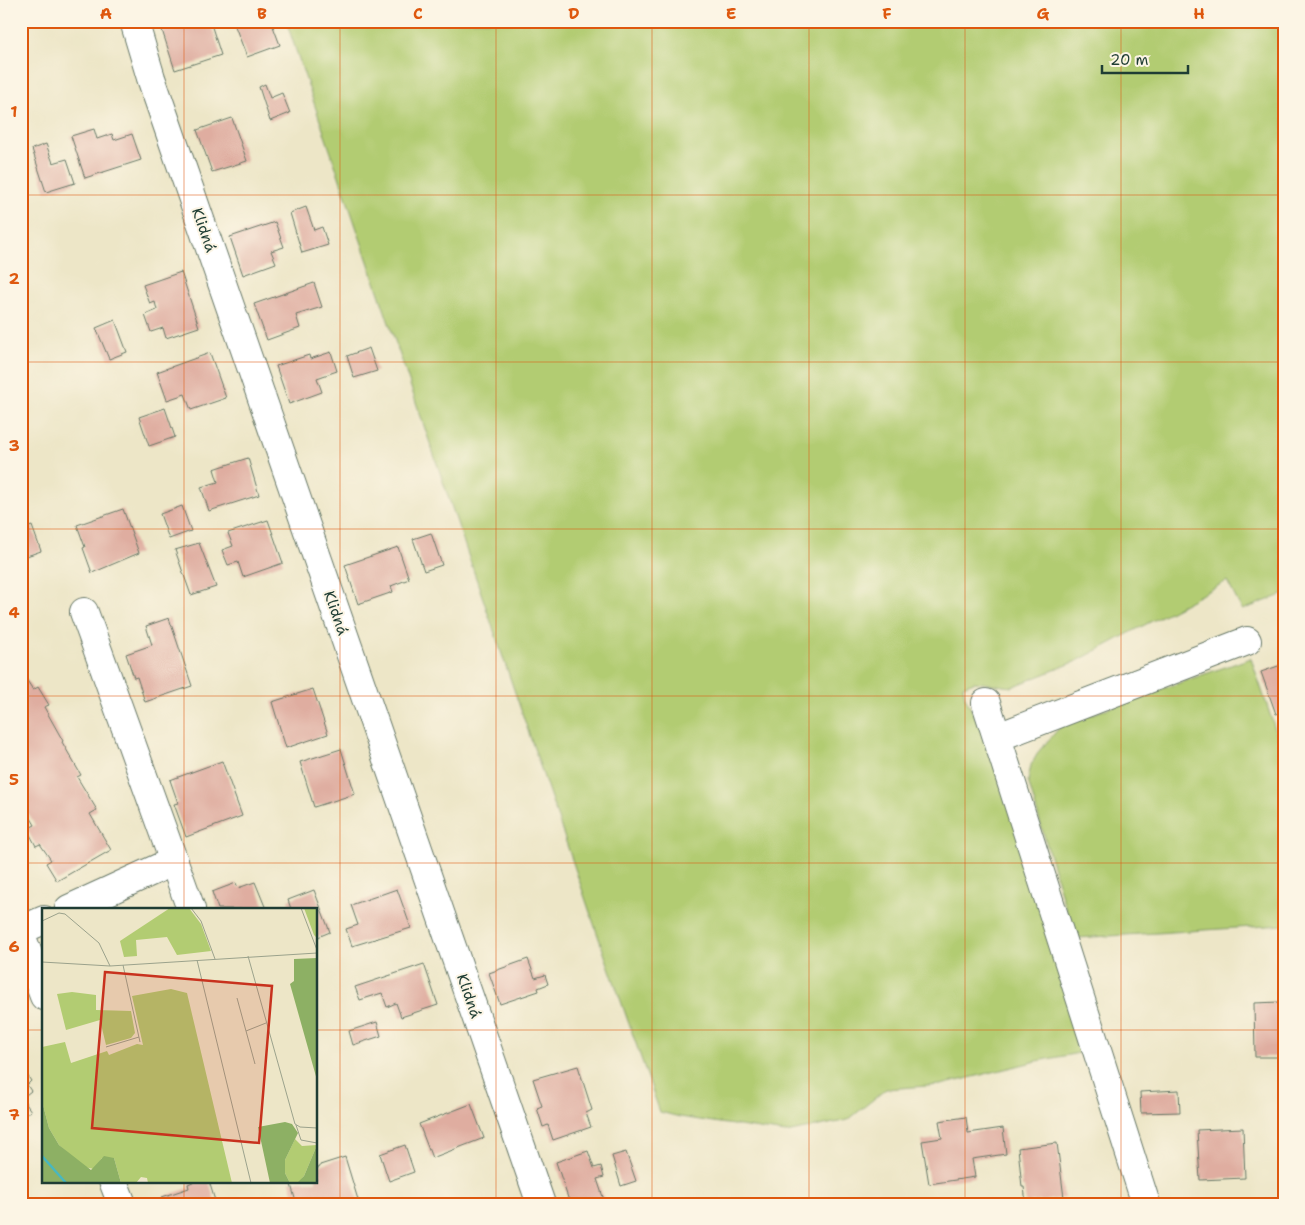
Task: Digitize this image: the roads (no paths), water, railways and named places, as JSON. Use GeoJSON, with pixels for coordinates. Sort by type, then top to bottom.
{"type":"FeatureCollection","features":[{"type":"Feature","properties":{"kind":"street","name":"Klidná"},"geometry":{"type":"LineString","coordinates":[[134,21],[151,78],[541,1204]]}},
{"type":"Feature","properties":{"kind":"street"},"geometry":{"type":"LineString","coordinates":[[84,612],[191,908]]}},
{"type":"Feature","properties":{"kind":"street"},"geometry":{"type":"LineString","coordinates":[[998,737],[1247,641]]}},
{"type":"Feature","properties":{"kind":"street"},"geometry":{"type":"LineString","coordinates":[[986,703],[1146,1204]]}},
{"type":"Feature","properties":{"kind":"street"},"geometry":{"type":"LineString","coordinates":[[71,908],[174,861]]}},
{"type":"Feature","properties":{"kind":"street"},"geometry":{"type":"LineString","coordinates":[[21,930],[42,921]]}},
{"type":"Feature","properties":{"kind":"street"},"geometry":{"type":"LineString","coordinates":[[21,936],[42,991]]}},
{"type":"Feature","properties":{"kind":"street"},"geometry":{"type":"LineString","coordinates":[[113,1182],[122,1204]]}}]}
